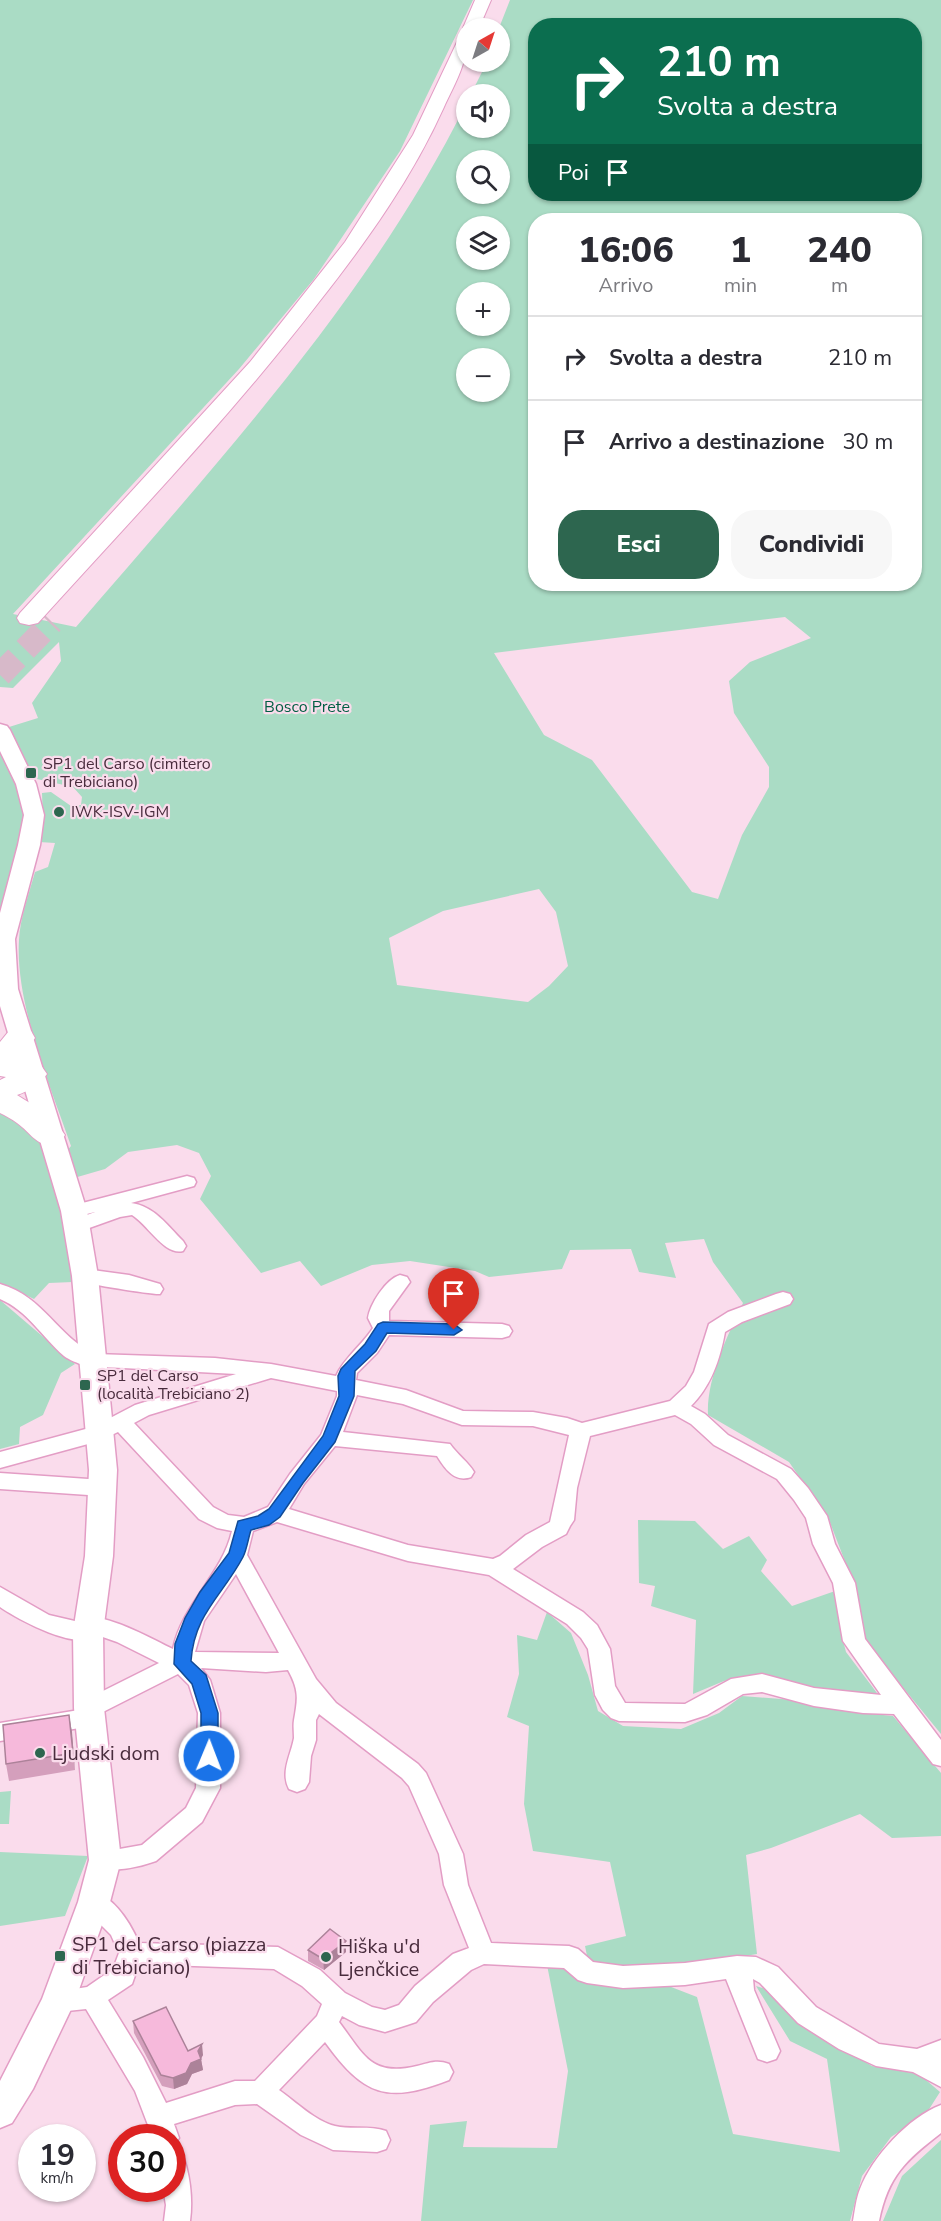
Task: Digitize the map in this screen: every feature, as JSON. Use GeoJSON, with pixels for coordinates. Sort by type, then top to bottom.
{"type":"FeatureCollection","features":[{"type":"Feature","properties":{"kind":"highway"},"geometry":{"type":"LineString","coordinates":[[475,18],[483,0]]}},
{"type":"Feature","properties":{"kind":"highway"},"geometry":{"type":"LineString","coordinates":[[492,18],[499,0]]}},
{"type":"Feature","properties":{"kind":"highway"},"geometry":{"type":"LineString","coordinates":[[29,618],[258,367],[353,245],[393,186],[422,135],[456,61]]}},
{"type":"Feature","properties":{"kind":"highway"},"geometry":{"type":"LineString","coordinates":[[52,622],[236,417],[325,309],[372,246],[410,187],[439,137],[469,72]]}},
{"type":"Feature","properties":{"kind":"highway"},"geometry":{"type":"LineString","coordinates":[[0,1066],[31,1074]]}},
{"type":"Feature","properties":{"kind":"highway"},"geometry":{"type":"LineString","coordinates":[[0,1090],[16,1085],[31,1074]]}},
{"type":"Feature","properties":{"kind":"highway"},"geometry":{"type":"LineString","coordinates":[[0,1100],[30,1118],[49,1135]]}},
{"type":"Feature","properties":{"kind":"main road"},"geometry":{"type":"LineString","coordinates":[[0,730],[26,784],[34,815],[3,951],[10,1048],[31,1074],[76,1219],[85,1276],[103,1488],[99,1556],[88,1628],[90,1713],[105,1860],[94,1902],[58,2001],[25,2069],[0,2112]]}},
{"type":"Feature","properties":{"kind":"street"},"geometry":{"type":"LineString","coordinates":[[76,1219],[187,1182]]}},
{"type":"Feature","properties":{"kind":"street"},"geometry":{"type":"LineString","coordinates":[[76,1219],[134,1209],[148,1218],[176,1246]]}},
{"type":"Feature","properties":{"kind":"street"},"geometry":{"type":"LineString","coordinates":[[85,1276],[129,1282],[153,1289]]}},
{"type":"Feature","properties":{"kind":"street"},"geometry":{"type":"LineString","coordinates":[[383,1328],[378,1318],[379,1310],[400,1282]]}},
{"type":"Feature","properties":{"kind":"street"},"geometry":{"type":"LineString","coordinates":[[0,1290],[18,1299],[38,1315],[72,1352],[92,1361],[215,1365],[271,1371],[406,1397],[462,1418],[533,1419],[567,1425],[580,1431],[677,1407],[690,1397],[701,1381],[716,1329],[735,1317],[783,1299]]}},
{"type":"Feature","properties":{"kind":"street"},"geometry":{"type":"LineString","coordinates":[[383,1328],[502,1331]]}},
{"type":"Feature","properties":{"kind":"street"},"geometry":{"type":"LineString","coordinates":[[121,1420],[133,1437],[206,1513],[224,1522],[244,1526],[263,1520],[274,1513],[297,1479],[330,1438],[345,1403],[346,1376],[349,1369],[370,1348],[383,1328]]}},
{"type":"Feature","properties":{"kind":"street"},"geometry":{"type":"LineString","coordinates":[[0,1460],[99,1433],[142,1410],[271,1371]]}},
{"type":"Feature","properties":{"kind":"street"},"geometry":{"type":"LineString","coordinates":[[677,1407],[698,1419],[721,1440],[784,1474],[801,1494],[816,1516],[824,1544],[844,1583],[854,1641],[941,1757]]}},
{"type":"Feature","properties":{"kind":"street"},"geometry":{"type":"LineString","coordinates":[[494,1568],[508,1562],[534,1541],[558,1528],[563,1520],[567,1488],[578,1449],[580,1431]]}},
{"type":"Feature","properties":{"kind":"street"},"geometry":{"type":"LineString","coordinates":[[330,1438],[443,1449],[453,1464],[464,1472]]}},
{"type":"Feature","properties":{"kind":"street"},"geometry":{"type":"LineString","coordinates":[[0,1481],[103,1488]]}},
{"type":"Feature","properties":{"kind":"street"},"geometry":{"type":"LineString","coordinates":[[274,1513],[311,1521],[408,1553],[494,1568],[519,1582],[584,1626],[597,1646],[606,1695],[619,1712],[685,1713],[699,1708],[739,1685],[762,1683],[822,1698],[863,1704],[900,1705]]}},
{"type":"Feature","properties":{"kind":"street"},"geometry":{"type":"LineString","coordinates":[[182,1664],[183,1644],[193,1618],[236,1554],[244,1526]]}},
{"type":"Feature","properties":{"kind":"street"},"geometry":{"type":"LineString","coordinates":[[236,1554],[308,1685],[328,1709],[410,1771],[418,1780],[451,1854],[456,1885],[483,1953]]}},
{"type":"Feature","properties":{"kind":"street"},"geometry":{"type":"LineString","coordinates":[[0,1595],[21,1612],[45,1624],[68,1631],[88,1628],[125,1636],[182,1664],[200,1680],[209,1713],[207,1788],[203,1801],[194,1815],[148,1854],[105,1860]]}},
{"type":"Feature","properties":{"kind":"street"},"geometry":{"type":"LineString","coordinates":[[0,1732],[90,1713],[114,1695],[182,1664],[200,1659],[228,1658],[265,1663],[294,1661]]}},
{"type":"Feature","properties":{"kind":"street"},"geometry":{"type":"LineString","coordinates":[[297,1782],[299,1756],[305,1740],[305,1720],[309,1710],[308,1685]]}},
{"type":"Feature","properties":{"kind":"street"},"geometry":{"type":"LineString","coordinates":[[58,2001],[92,1997],[123,1976],[131,1953],[121,1928],[94,1902]]}},
{"type":"Feature","properties":{"kind":"street"},"geometry":{"type":"LineString","coordinates":[[131,1953],[278,1958],[311,1978],[336,2001],[368,2017],[385,2021],[407,2014],[424,1994],[462,1962],[483,1953],[569,1957],[587,1972],[623,1977],[685,1974],[737,1967],[756,1968],[769,1974],[807,2015],[848,2042],[876,2055],[918,2061],[941,2075]]}},
{"type":"Feature","properties":{"kind":"street"},"geometry":{"type":"LineString","coordinates":[[737,1967],[739,1988],[746,2006],[761,2029],[767,2051]]}},
{"type":"Feature","properties":{"kind":"street"},"geometry":{"type":"LineString","coordinates":[[92,1997],[140,2073],[163,2124]]}},
{"type":"Feature","properties":{"kind":"street"},"geometry":{"type":"LineString","coordinates":[[261,2092],[326,2024],[336,2001]]}},
{"type":"Feature","properties":{"kind":"street"},"geometry":{"type":"LineString","coordinates":[[326,2024],[360,2067],[376,2077],[389,2082],[440,2072]]}},
{"type":"Feature","properties":{"kind":"street"},"geometry":{"type":"LineString","coordinates":[[918,2061],[941,2051]]}},
{"type":"Feature","properties":{"kind":"street"},"geometry":{"type":"LineString","coordinates":[[170,2124],[235,2093],[261,2092],[310,2127],[333,2138],[377,2140]]}},
{"type":"Feature","properties":{"kind":"street"},"geometry":{"type":"LineString","coordinates":[[866,2221],[872,2191],[898,2151],[941,2117]]}},
{"type":"Feature","properties":{"kind":"street"},"geometry":{"type":"LineString","coordinates":[[177,2221],[179,2202]]}},
{"type":"Feature","properties":{"kind":"green space","name":"Bosco Prete"},"geometry":{"type":"Polygon","coordinates":[[[0,0],[473,0],[464,18],[456,18],[456,35],[400,151],[314,279],[239,369],[13,614],[76,627],[235,441],[338,311],[385,244],[428,175],[456,123],[456,138],[510,138],[510,84],[476,84],[482,72],[510,72],[510,18],[503,18],[510,0],[941,0],[941,1734],[865,1641],[853,1582],[829,1520],[789,1462],[708,1415],[708,1401],[714,1372],[743,1303],[713,1262],[704,1239],[665,1243],[676,1278],[639,1272],[631,1249],[570,1250],[562,1269],[489,1277],[475,1271],[410,1261],[372,1265],[321,1286],[300,1261],[261,1273],[200,1199],[211,1176],[199,1153],[177,1145],[128,1152],[105,1169],[74,1178],[66,1152],[71,1146],[44,1071],[28,1017],[22,990],[19,940],[23,915],[35,872],[48,867],[55,843],[39,842],[43,822],[42,793],[51,792],[71,806],[81,805],[82,797],[73,787],[37,779],[32,774],[9,727],[38,718],[32,703],[61,661],[59,642],[13,688],[0,687],[0,0]],[[785,617],[494,653],[544,735],[592,760],[692,892],[718,899],[742,835],[769,787],[769,767],[734,713],[729,681],[750,662],[811,638],[785,617]],[[539,889],[443,911],[389,938],[397,985],[528,1002],[549,986],[568,966],[556,912],[539,889]]]}},
{"type":"Feature","properties":{"kind":"green space"},"geometry":{"type":"Polygon","coordinates":[[[0,746],[17,783],[26,819],[0,918],[0,746]]]}},
{"type":"Feature","properties":{"kind":"green space"},"geometry":{"type":"Polygon","coordinates":[[[0,1108],[38,1136],[63,1213],[73,1282],[49,1283],[34,1299],[0,1283],[0,1108]]]}},
{"type":"Feature","properties":{"kind":"green space"},"geometry":{"type":"Polygon","coordinates":[[[0,1300],[75,1364],[61,1373],[43,1415],[20,1427],[19,1444],[0,1449],[0,1300]]]}},
{"type":"Feature","properties":{"kind":"green space"},"geometry":{"type":"Polygon","coordinates":[[[638,1520],[695,1521],[723,1549],[749,1536],[767,1560],[761,1571],[792,1606],[838,1590],[840,1629],[846,1652],[880,1697],[809,1689],[765,1675],[724,1681],[693,1694],[696,1620],[651,1606],[655,1586],[639,1583],[638,1520]]]}},
{"type":"Feature","properties":{"kind":"green space"},"geometry":{"type":"Polygon","coordinates":[[[547,1612],[571,1633],[588,1675],[598,1711],[623,1726],[681,1729],[719,1713],[742,1696],[795,1700],[853,1712],[893,1716],[941,1773],[941,1836],[892,1838],[860,1814],[771,1848],[746,1855],[757,1954],[694,1965],[650,1969],[628,1969],[588,1961],[585,1946],[626,1936],[610,1862],[533,1851],[524,1804],[529,1726],[507,1717],[519,1674],[517,1635],[537,1640],[547,1612]]]}},
{"type":"Feature","properties":{"kind":"green space"},"geometry":{"type":"Polygon","coordinates":[[[11,1791],[9,1824],[0,1824],[0,1792],[11,1791]]]}},
{"type":"Feature","properties":{"kind":"green space"},"geometry":{"type":"Polygon","coordinates":[[[0,1852],[88,1856],[65,1916],[0,1926],[0,1852]]]}},
{"type":"Feature","properties":{"kind":"green space"},"geometry":{"type":"Polygon","coordinates":[[[547,1965],[666,1985],[697,1997],[733,2134],[840,2152],[827,2059],[790,2041],[756,1986],[769,1990],[823,2037],[872,2066],[919,2074],[940,2092],[926,2114],[891,2137],[862,2176],[850,2221],[421,2221],[430,2125],[467,2121],[463,2147],[557,2148],[568,2071],[547,1965]]]}},
{"type":"Feature","properties":{"kind":"green space"},"geometry":{"type":"Polygon","coordinates":[[[941,2140],[941,2221],[883,2221],[902,2176],[941,2140]]]}},
{"type":"Feature","properties":{"kind":"building","name":"Ljudski dom"},"geometry":{"type":"Polygon","coordinates":[[[69,1715],[73,1753],[6,1764],[3,1725],[69,1715]]]}},
{"type":"Feature","properties":{"kind":"building"},"geometry":{"type":"Polygon","coordinates":[[[330,1929],[346,1941],[323,1959],[308,1950],[330,1929]]]}},
{"type":"Feature","properties":{"kind":"building"},"geometry":{"type":"Polygon","coordinates":[[[166,2007],[188,2051],[202,2044],[198,2051],[201,2059],[191,2063],[186,2073],[173,2078],[161,2075],[133,2021],[166,2007]]]}},
{"type":"Feature","properties":{"kind":"tunnel"},"geometry":{"type":"LineString","coordinates":[[0,675],[52,622]]}},
{"type":"Feature","properties":{"kind":"place","name":"SP1 del Carso (cimitero di Trebiciano)"},"geometry":{"type":"Point","coordinates":[31,773]}},
{"type":"Feature","properties":{"kind":"place","name":"IWK-ISV-IGM"},"geometry":{"type":"Point","coordinates":[59,812]}},
{"type":"Feature","properties":{"kind":"place","name":"SP1 del Carso (località Trebiciano 2)"},"geometry":{"type":"Point","coordinates":[85,1385]}},
{"type":"Feature","properties":{"kind":"place","name":"Ljudski dom"},"geometry":{"type":"Point","coordinates":[40,1753]}},
{"type":"Feature","properties":{"kind":"place","name":"SP1 del Carso (piazza di Trebiciano)"},"geometry":{"type":"Point","coordinates":[60,1956]}},
{"type":"Feature","properties":{"kind":"place","name":"Hiška u'd Ljenčkice"},"geometry":{"type":"Point","coordinates":[326,1957]}},
{"type":"Feature","properties":{"kind":"route"},"geometry":{"type":"LineString","coordinates":[[209,1756],[209,1713],[200,1680],[182,1664],[183,1644],[193,1618],[236,1554],[244,1526],[263,1520],[274,1513],[297,1479],[330,1438],[347,1396],[346,1376],[349,1369],[370,1348],[383,1328],[454,1330]]}}]}
